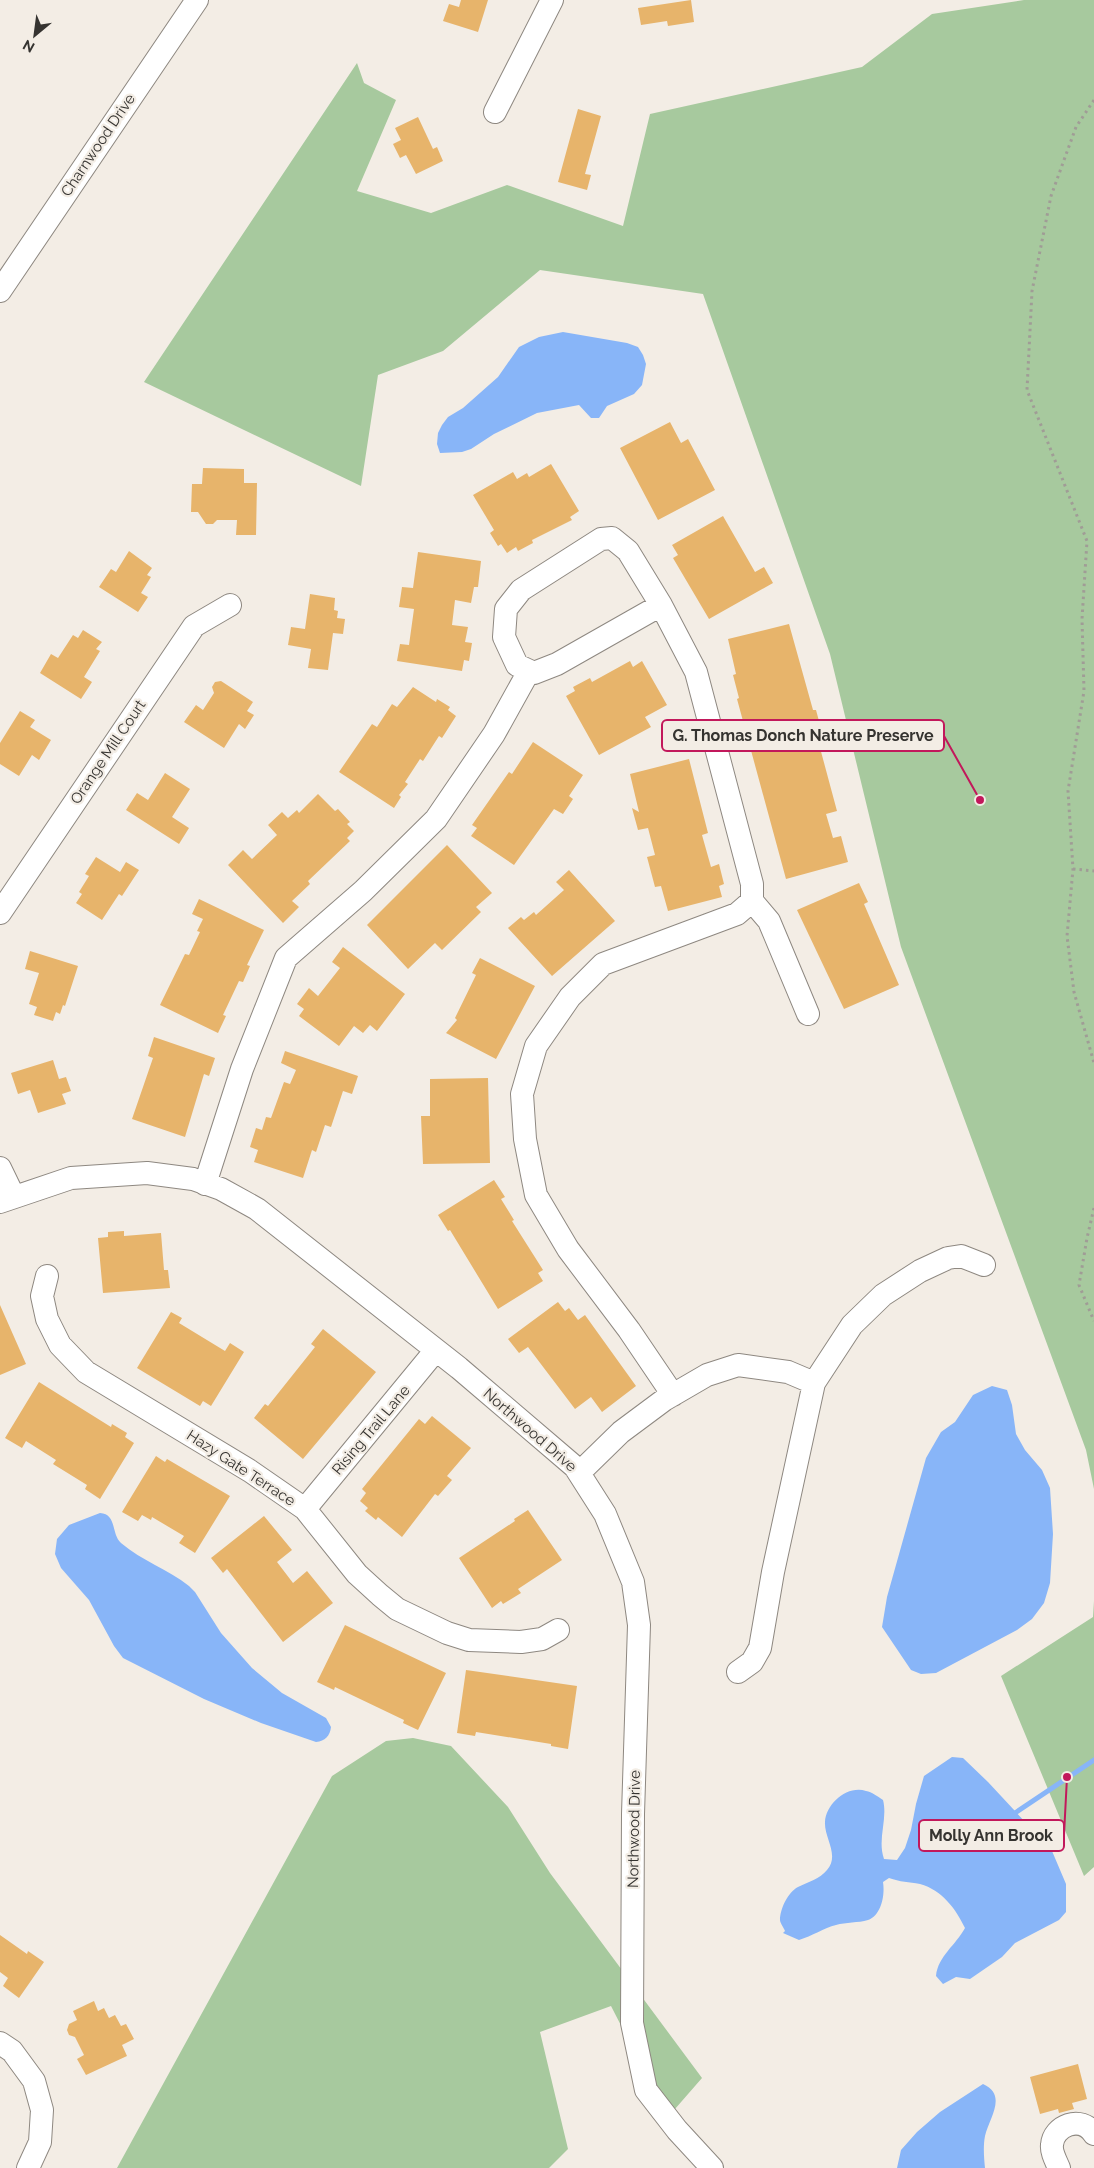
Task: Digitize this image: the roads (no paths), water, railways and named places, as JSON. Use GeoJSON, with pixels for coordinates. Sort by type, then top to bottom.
{"type":"FeatureCollection","features":[{"type":"Feature","properties":{"kind":"street","name":"Charnwood Drive"},"geometry":{"type":"LineString","coordinates":[[0,291],[7,267],[197,0]]}},
{"type":"Feature","properties":{"kind":"street"},"geometry":{"type":"LineString","coordinates":[[495,112],[552,0]]}},
{"type":"Feature","properties":{"kind":"street"},"geometry":{"type":"LineString","coordinates":[[661,605],[557,664],[534,673],[517,664],[504,637],[506,609],[521,590],[601,539],[612,538],[628,551],[661,605],[696,672],[752,884],[752,901],[769,921],[808,1014]]}},
{"type":"Feature","properties":{"kind":"street","name":"Orange Mill Court"},"geometry":{"type":"LineString","coordinates":[[0,913],[194,626],[230,605]]}},
{"type":"Feature","properties":{"kind":"street"},"geometry":{"type":"LineString","coordinates":[[205,1184],[242,1069],[286,958],[363,891],[436,819],[494,734],[529,671]]}},
{"type":"Feature","properties":{"kind":"street"},"geometry":{"type":"LineString","coordinates":[[673,1394],[629,1330],[568,1249],[536,1195],[525,1139],[522,1094],[536,1046],[570,997],[603,964],[737,914],[752,901]]}},
{"type":"Feature","properties":{"kind":"street"},"geometry":{"type":"LineString","coordinates":[[0,1168],[7,1200]]}},
{"type":"Feature","properties":{"kind":"street","name":"Northwood Drive"},"geometry":{"type":"LineString","coordinates":[[7,1200],[70,1178],[147,1173],[192,1179],[221,1189],[257,1209],[436,1350],[568,1461],[579,1473],[605,1514],[632,1582],[639,1625],[633,1814],[632,2022],[646,2090],[677,2130],[712,2168]]}},
{"type":"Feature","properties":{"kind":"street"},"geometry":{"type":"LineString","coordinates":[[738,1672],[752,1662],[760,1648],[773,1572],[814,1384],[852,1325],[883,1295],[920,1271],[948,1258],[961,1256],[984,1265]]}},
{"type":"Feature","properties":{"kind":"street","name":"Hazy Gate Terrace"},"geometry":{"type":"LineString","coordinates":[[46,1276],[42,1296],[47,1319],[60,1346],[86,1372],[250,1471],[305,1509],[358,1574],[380,1595],[415,1619],[469,1640],[521,1642],[542,1639],[558,1630]]}},
{"type":"Feature","properties":{"kind":"street","name":"Rising Trail Lane"},"geometry":{"type":"LineString","coordinates":[[305,1509],[436,1350]]}},
{"type":"Feature","properties":{"kind":"street"},"geometry":{"type":"LineString","coordinates":[[579,1473],[621,1432],[673,1394],[707,1375],[738,1365],[788,1372],[814,1384]]}},
{"type":"Feature","properties":{"kind":"street"},"geometry":{"type":"LineString","coordinates":[[0,2043],[12,2051],[34,2080],[42,2110],[40,2142],[28,2168]]}},
{"type":"Feature","properties":{"kind":"street"},"geometry":{"type":"LineString","coordinates":[[1059,2168],[1052,2146],[1053,2141],[1061,2130],[1076,2122],[1084,2124],[1094,2134]]}},
{"type":"Feature","properties":{"kind":"water"},"geometry":{"type":"Polygon","coordinates":[[[563,332],[627,343],[638,347],[646,364],[642,385],[634,394],[607,406],[599,418],[591,418],[579,405],[537,413],[494,434],[471,449],[462,452],[440,453],[437,444],[438,433],[442,425],[448,417],[463,408],[498,377],[519,347],[539,337],[563,332]]]}},
{"type":"Feature","properties":{"kind":"water"},"geometry":{"type":"Polygon","coordinates":[[[992,1386],[1007,1390],[1012,1405],[1016,1434],[1025,1450],[1042,1470],[1050,1488],[1053,1534],[1050,1583],[1044,1603],[1032,1619],[1017,1630],[936,1673],[921,1674],[911,1670],[882,1627],[887,1597],[926,1458],[941,1432],[955,1422],[973,1395],[992,1386]]]}},
{"type":"Feature","properties":{"kind":"water"},"geometry":{"type":"Polygon","coordinates":[[[100,1513],[109,1517],[121,1543],[181,1580],[195,1592],[221,1633],[252,1668],[282,1693],[326,1718],[331,1727],[326,1738],[316,1742],[261,1723],[204,1699],[123,1658],[114,1646],[89,1600],[61,1568],[55,1554],[57,1539],[69,1525],[100,1513]]]}},
{"type":"Feature","properties":{"kind":"water"},"geometry":{"type":"Polygon","coordinates":[[[952,1757],[963,1758],[1052,1851],[1066,1884],[1066,1912],[1059,1920],[1015,1943],[1002,1957],[970,1979],[956,1977],[943,1984],[936,1976],[937,1969],[965,1928],[957,1914],[942,1896],[920,1884],[889,1878],[883,1882],[882,1904],[877,1914],[868,1920],[836,1925],[799,1940],[783,1933],[785,1931],[780,1921],[780,1916],[788,1897],[794,1889],[821,1876],[831,1864],[832,1852],[825,1822],[826,1815],[833,1803],[845,1793],[859,1790],[870,1792],[883,1800],[882,1852],[884,1859],[897,1860],[905,1848],[911,1830],[924,1776],[952,1757]]]}},
{"type":"Feature","properties":{"kind":"water"},"geometry":{"type":"Polygon","coordinates":[[[983,2084],[994,2094],[996,2101],[984,2140],[985,2168],[897,2168],[901,2150],[917,2132],[940,2112],[983,2084]]]}},
{"type":"Feature","properties":{"kind":"waterway"},"geometry":{"type":"LineString","coordinates":[[1015,1813],[1094,1760]]}},
{"type":"Feature","properties":{"kind":"place","name":"G. Thomas Donch Nature Preserve"},"geometry":{"type":"Point","coordinates":[980,800]}},
{"type":"Feature","properties":{"kind":"place","name":"Molly Ann Brook"},"geometry":{"type":"Point","coordinates":[1067,1777]}}]}
